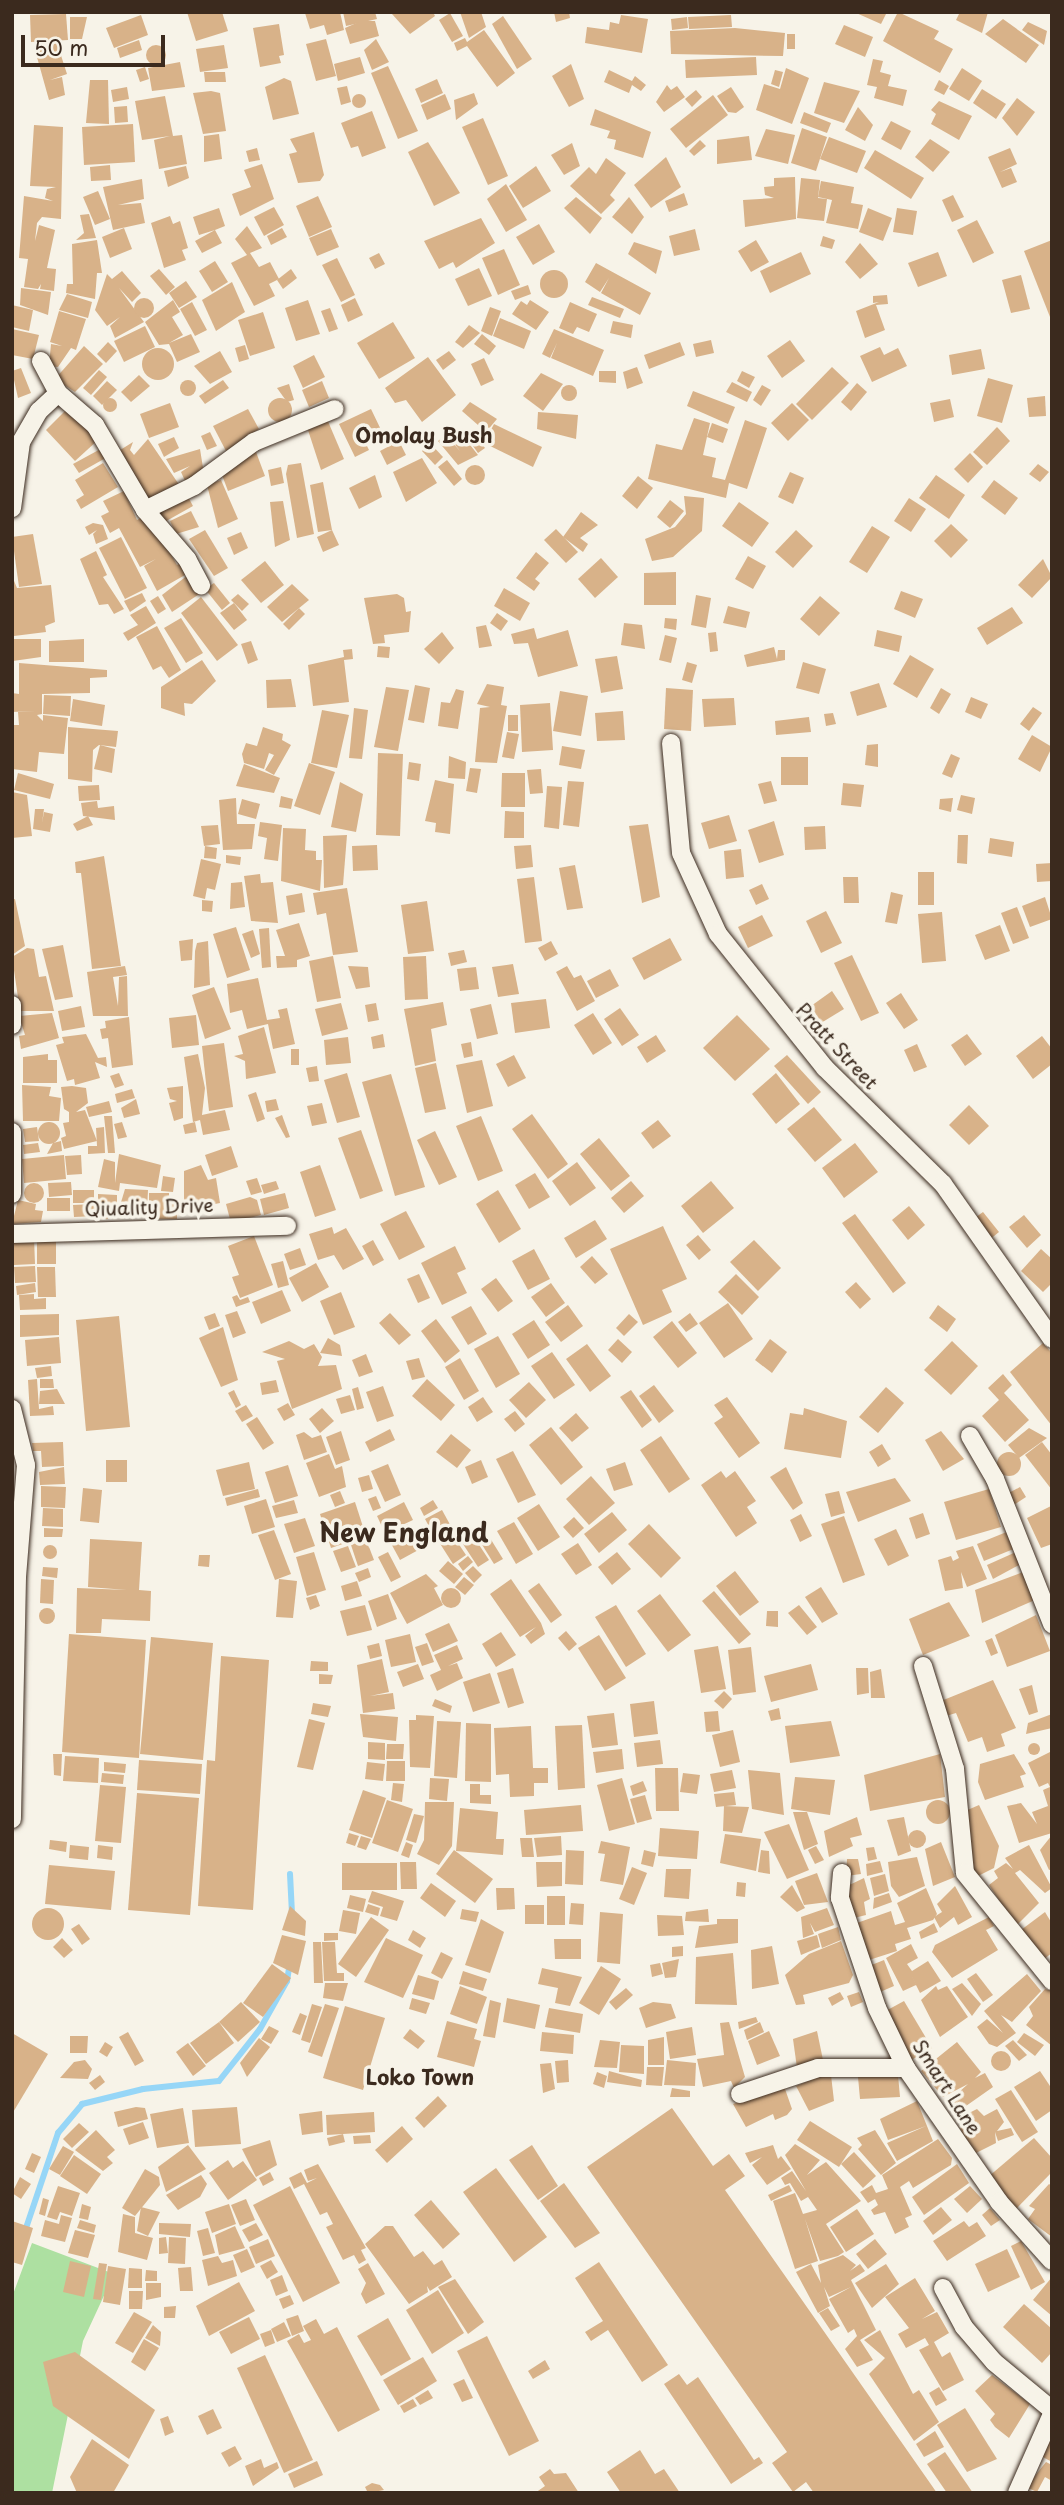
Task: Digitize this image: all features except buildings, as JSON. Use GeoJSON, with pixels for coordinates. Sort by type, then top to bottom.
{"type":"FeatureCollection","features":[{"type":"Feature","properties":{"kind":"street"},"geometry":{"type":"LineString","coordinates":[[41,361],[58,393],[95,425],[145,510],[187,559],[201,585]]}},
{"type":"Feature","properties":{"kind":"street"},"geometry":{"type":"LineString","coordinates":[[12,508],[21,442],[39,411],[58,393]]}},
{"type":"Feature","properties":{"kind":"street"},"geometry":{"type":"LineString","coordinates":[[145,510],[194,486],[254,442],[335,409]]}},
{"type":"Feature","properties":{"kind":"street","name":"Pratt Street"},"geometry":{"type":"LineString","coordinates":[[671,743],[681,853],[690,881],[718,934],[825,1068],[943,1184],[1052,1339]]}},
{"type":"Feature","properties":{"kind":"street"},"geometry":{"type":"LineString","coordinates":[[12,1005],[12,1025]]}},
{"type":"Feature","properties":{"kind":"street"},"geometry":{"type":"LineString","coordinates":[[12,1132],[12,1194]]}},
{"type":"Feature","properties":{"kind":"street","name":"Qiuality Drive"},"geometry":{"type":"LineString","coordinates":[[12,1234],[287,1226]]}},
{"type":"Feature","properties":{"kind":"street"},"geometry":{"type":"LineString","coordinates":[[12,1409],[26,1465],[17,1577],[12,1819]]}},
{"type":"Feature","properties":{"kind":"street"},"geometry":{"type":"LineString","coordinates":[[970,1436],[995,1479],[1052,1624]]}},
{"type":"Feature","properties":{"kind":"street"},"geometry":{"type":"LineString","coordinates":[[923,1666],[955,1769],[965,1873],[1021,1947],[1052,1981]]}},
{"type":"Feature","properties":{"kind":"street","name":"Smart Lane"},"geometry":{"type":"LineString","coordinates":[[842,1873],[839,1899],[877,2008],[906,2068],[999,2202],[1052,2260]]}},
{"type":"Feature","properties":{"kind":"street"},"geometry":{"type":"LineString","coordinates":[[740,2094],[818,2068],[906,2068]]}},
{"type":"Feature","properties":{"kind":"street"},"geometry":{"type":"LineString","coordinates":[[943,2288],[964,2327],[994,2362],[1052,2412],[1017,2493]]}},
{"type":"Feature","properties":{"kind":"green space"},"geometry":{"type":"Polygon","coordinates":[[[32,2243],[114,2274],[83,2341],[52,2493],[12,2493],[12,2297],[32,2243]]]}},
{"type":"Feature","properties":{"kind":"waterway"},"geometry":{"type":"LineString","coordinates":[[290,1874],[292,1914]]}},
{"type":"Feature","properties":{"kind":"waterway"},"geometry":{"type":"LineString","coordinates":[[24,2234],[58,2133],[82,2104],[143,2089],[219,2081],[260,2029],[287,1981],[290,1963]]}},
{"type":"Feature","properties":{"kind":"district","name":"Omolay Bush"},"geometry":{"type":"Point","coordinates":[424,434]}},
{"type":"Feature","properties":{"kind":"district","name":"New England"},"geometry":{"type":"Point","coordinates":[404,1532]}},
{"type":"Feature","properties":{"kind":"district","name":"Loko Town"},"geometry":{"type":"Point","coordinates":[420,2076]}}]}
